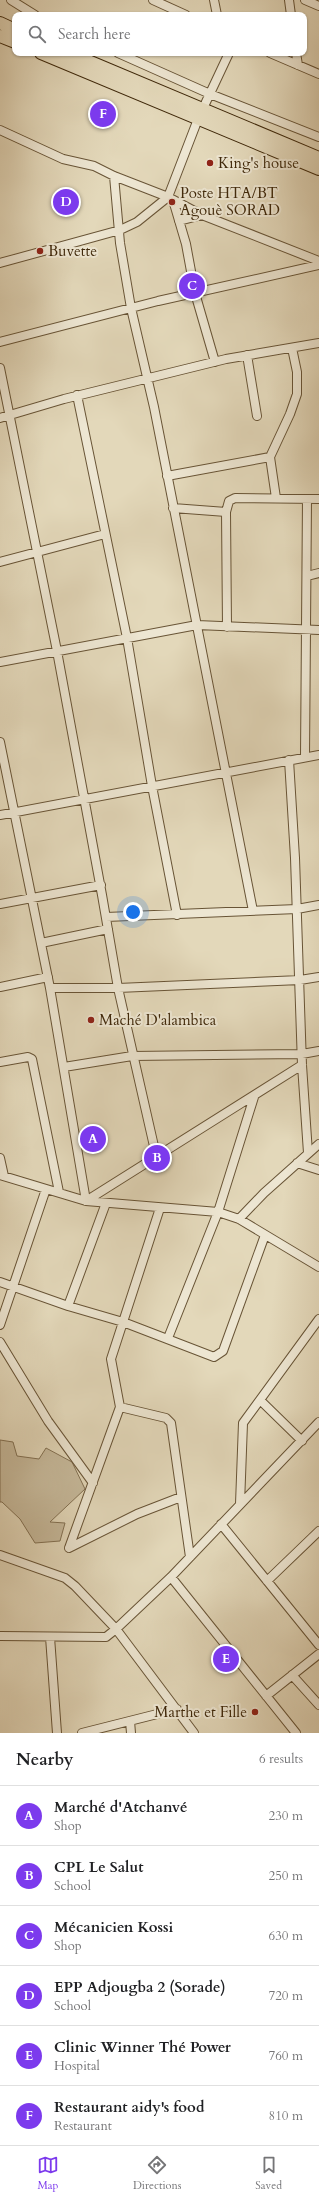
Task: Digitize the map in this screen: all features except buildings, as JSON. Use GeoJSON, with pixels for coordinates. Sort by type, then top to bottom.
{"type":"FeatureCollection","features":[{"type":"Feature","properties":{"kind":"main road"},"geometry":{"type":"LineString","coordinates":[[0,23],[12,29]]}},
{"type":"Feature","properties":{"kind":"main road"},"geometry":{"type":"LineString","coordinates":[[0,36],[12,41]]}},
{"type":"Feature","properties":{"kind":"main road"},"geometry":{"type":"LineString","coordinates":[[49,56],[319,158]]}},
{"type":"Feature","properties":{"kind":"main road"},"geometry":{"type":"LineString","coordinates":[[75,56],[319,169]]}},
{"type":"Feature","properties":{"kind":"street"},"geometry":{"type":"LineString","coordinates":[[11,0],[30,12]]}},
{"type":"Feature","properties":{"kind":"street"},"geometry":{"type":"LineString","coordinates":[[153,0],[179,12]]}},
{"type":"Feature","properties":{"kind":"street"},"geometry":{"type":"LineString","coordinates":[[214,0],[216,12]]}},
{"type":"Feature","properties":{"kind":"street"},"geometry":{"type":"LineString","coordinates":[[289,0],[291,12]]}},
{"type":"Feature","properties":{"kind":"street"},"geometry":{"type":"LineString","coordinates":[[305,0],[319,6]]}},
{"type":"Feature","properties":{"kind":"street"},"geometry":{"type":"LineString","coordinates":[[125,56],[210,94],[319,137]]}},
{"type":"Feature","properties":{"kind":"street"},"geometry":{"type":"LineString","coordinates":[[0,263],[120,230],[137,222],[171,198],[200,114],[228,56]]}},
{"type":"Feature","properties":{"kind":"street"},"geometry":{"type":"LineString","coordinates":[[276,56],[319,74]]}},
{"type":"Feature","properties":{"kind":"street"},"geometry":{"type":"LineString","coordinates":[[296,56],[298,66]]}},
{"type":"Feature","properties":{"kind":"street"},"geometry":{"type":"LineString","coordinates":[[0,130],[63,159],[94,166],[114,176],[171,198],[202,215],[319,261]]}},
{"type":"Feature","properties":{"kind":"street"},"geometry":{"type":"LineString","coordinates":[[114,176],[131,308],[167,476],[253,911]]}},
{"type":"Feature","properties":{"kind":"street"},"geometry":{"type":"LineString","coordinates":[[171,198],[179,221],[195,293],[215,362]]}},
{"type":"Feature","properties":{"kind":"street"},"geometry":{"type":"LineString","coordinates":[[179,221],[202,215]]}},
{"type":"Feature","properties":{"kind":"street"},"geometry":{"type":"LineString","coordinates":[[0,342],[131,308],[319,265]]}},
{"type":"Feature","properties":{"kind":"street"},"geometry":{"type":"LineString","coordinates":[[4,417],[77,395],[147,380],[247,354],[319,343]]}},
{"type":"Feature","properties":{"kind":"street"},"geometry":{"type":"LineString","coordinates":[[276,498],[270,457],[297,394],[297,378],[292,348]]}},
{"type":"Feature","properties":{"kind":"street"},"geometry":{"type":"LineString","coordinates":[[247,354],[257,416]]}},
{"type":"Feature","properties":{"kind":"street"},"geometry":{"type":"LineString","coordinates":[[0,368],[4,417],[36,552],[57,651],[83,798],[101,885],[118,988],[132,1056],[156,1156]]}},
{"type":"Feature","properties":{"kind":"street"},"geometry":{"type":"LineString","coordinates":[[77,395],[127,638],[152,786],[177,915]]}},
{"type":"Feature","properties":{"kind":"street"},"geometry":{"type":"LineString","coordinates":[[167,476],[270,457]]}},
{"type":"Feature","properties":{"kind":"street"},"geometry":{"type":"LineString","coordinates":[[227,627],[226,512],[229,501],[235,498],[319,499]]}},
{"type":"Feature","properties":{"kind":"street"},"geometry":{"type":"LineString","coordinates":[[306,757],[308,499]]}},
{"type":"Feature","properties":{"kind":"street"},"geometry":{"type":"LineString","coordinates":[[173,508],[226,512]]}},
{"type":"Feature","properties":{"kind":"street"},"geometry":{"type":"LineString","coordinates":[[0,562],[105,534]]}},
{"type":"Feature","properties":{"kind":"street"},"geometry":{"type":"LineString","coordinates":[[307,576],[319,573]]}},
{"type":"Feature","properties":{"kind":"street"},"geometry":{"type":"LineString","coordinates":[[0,662],[197,625],[319,630]]}},
{"type":"Feature","properties":{"kind":"street"},"geometry":{"type":"LineString","coordinates":[[0,742],[48,977],[86,1200]]}},
{"type":"Feature","properties":{"kind":"street"},"geometry":{"type":"LineString","coordinates":[[0,815],[83,798],[319,755]]}},
{"type":"Feature","properties":{"kind":"street"},"geometry":{"type":"LineString","coordinates":[[289,760],[297,909],[302,1066],[308,1153]]}},
{"type":"Feature","properties":{"kind":"street"},"geometry":{"type":"LineString","coordinates":[[0,904],[101,885]]}},
{"type":"Feature","properties":{"kind":"street"},"geometry":{"type":"LineString","coordinates":[[106,917],[297,909],[319,905]]}},
{"type":"Feature","properties":{"kind":"street"},"geometry":{"type":"LineString","coordinates":[[41,943],[108,929]]}},
{"type":"Feature","properties":{"kind":"street"},"geometry":{"type":"LineString","coordinates":[[0,987],[48,977]]}},
{"type":"Feature","properties":{"kind":"street"},"geometry":{"type":"LineString","coordinates":[[50,988],[118,988],[300,980],[319,977]]}},
{"type":"Feature","properties":{"kind":"street"},"geometry":{"type":"LineString","coordinates":[[64,1066],[132,1056],[302,1054],[319,1051]]}},
{"type":"Feature","properties":{"kind":"street"},"geometry":{"type":"LineString","coordinates":[[0,1062],[28,1057],[32,1059],[59,1192]]}},
{"type":"Feature","properties":{"kind":"street"},"geometry":{"type":"LineString","coordinates":[[86,1200],[302,1066]]}},
{"type":"Feature","properties":{"kind":"street"},"geometry":{"type":"LineString","coordinates":[[168,1338],[218,1212],[254,1097]]}},
{"type":"Feature","properties":{"kind":"street"},"geometry":{"type":"LineString","coordinates":[[239,1220],[297,1163],[319,1144]]}},
{"type":"Feature","properties":{"kind":"street"},"geometry":{"type":"LineString","coordinates":[[0,1158],[2,1176],[86,1200],[160,1208],[218,1212],[239,1220],[319,1267]]}},
{"type":"Feature","properties":{"kind":"street"},"geometry":{"type":"LineString","coordinates":[[297,1163],[319,1170]]}},
{"type":"Feature","properties":{"kind":"street"},"geometry":{"type":"LineString","coordinates":[[0,1325],[46,1189]]}},
{"type":"Feature","properties":{"kind":"street"},"geometry":{"type":"LineString","coordinates":[[68,1306],[106,1203]]}},
{"type":"Feature","properties":{"kind":"street"},"geometry":{"type":"LineString","coordinates":[[160,1208],[110,1363],[120,1407],[69,1548],[137,1514],[181,1496]]}},
{"type":"Feature","properties":{"kind":"street"},"geometry":{"type":"LineString","coordinates":[[0,1282],[13,1288],[68,1306],[124,1322],[214,1357],[223,1351],[265,1235]]}},
{"type":"Feature","properties":{"kind":"street"},"geometry":{"type":"LineString","coordinates":[[240,1504],[241,1427],[319,1319]]}},
{"type":"Feature","properties":{"kind":"street"},"geometry":{"type":"LineString","coordinates":[[0,1342],[48,1421],[93,1483]]}},
{"type":"Feature","properties":{"kind":"street"},"geometry":{"type":"LineString","coordinates":[[260,1400],[302,1441]]}},
{"type":"Feature","properties":{"kind":"street"},"geometry":{"type":"LineString","coordinates":[[120,1407],[170,1419],[190,1557]]}},
{"type":"Feature","properties":{"kind":"street"},"geometry":{"type":"LineString","coordinates":[[0,1636],[50,1638],[106,1637],[190,1557],[319,1422]]}},
{"type":"Feature","properties":{"kind":"street"},"geometry":{"type":"LineString","coordinates":[[221,1524],[319,1645]]}},
{"type":"Feature","properties":{"kind":"street"},"geometry":{"type":"LineString","coordinates":[[267,1581],[319,1531]]}},
{"type":"Feature","properties":{"kind":"street"},"geometry":{"type":"LineString","coordinates":[[0,1555],[65,1578],[75,1586],[116,1629],[194,1733]]}},
{"type":"Feature","properties":{"kind":"street"},"geometry":{"type":"LineString","coordinates":[[170,1577],[296,1733]]}},
{"type":"Feature","properties":{"kind":"street"},"geometry":{"type":"LineString","coordinates":[[50,1638],[57,1733]]}},
{"type":"Feature","properties":{"kind":"street"},"geometry":{"type":"LineString","coordinates":[[266,1696],[319,1654]]}},
{"type":"Feature","properties":{"kind":"street"},"geometry":{"type":"LineString","coordinates":[[292,1675],[319,1704]]}},
{"type":"Feature","properties":{"kind":"street"},"geometry":{"type":"LineString","coordinates":[[82,1733],[177,1709]]}},
{"type":"Feature","properties":{"kind":"street"},"geometry":{"type":"LineString","coordinates":[[130,1721],[131,1733]]}},
{"type":"Feature","properties":{"kind":"shaded area"},"geometry":{"type":"Polygon","coordinates":[[[0,1440],[13,1442],[17,1456],[39,1459],[46,1448],[72,1462],[85,1489],[50,1522],[65,1523],[60,1541],[35,1543],[20,1519],[2,1502],[0,1502],[0,1440]]]}},
{"type":"Feature","properties":{"kind":"place","name":"Restaurant aidy's food"},"geometry":{"type":"Point","coordinates":[103,114]}},
{"type":"Feature","properties":{"kind":"place","name":"King's house"},"geometry":{"type":"Point","coordinates":[210,163]}},
{"type":"Feature","properties":{"kind":"place","name":"EPP Adjougba 2 (Sorade)"},"geometry":{"type":"Point","coordinates":[66,202]}},
{"type":"Feature","properties":{"kind":"place","name":"Poste HTA/BT Agouè SORAD"},"geometry":{"type":"Point","coordinates":[172,202]}},
{"type":"Feature","properties":{"kind":"place","name":"Buvette"},"geometry":{"type":"Point","coordinates":[40,251]}},
{"type":"Feature","properties":{"kind":"place","name":"Mécanicien Kossi"},"geometry":{"type":"Point","coordinates":[192,286]}},
{"type":"Feature","properties":{"kind":"place","name":"Maché D'alambica"},"geometry":{"type":"Point","coordinates":[91,1020]}},
{"type":"Feature","properties":{"kind":"place","name":"Marché d'Atchanvé"},"geometry":{"type":"Point","coordinates":[93,1139]}},
{"type":"Feature","properties":{"kind":"place","name":"CPL Le Salut"},"geometry":{"type":"Point","coordinates":[157,1158]}},
{"type":"Feature","properties":{"kind":"place","name":"Clinic Winner Thé Power"},"geometry":{"type":"Point","coordinates":[226,1659]}},
{"type":"Feature","properties":{"kind":"place","name":"Marthe et Fille"},"geometry":{"type":"Point","coordinates":[255,1712]}}]}
